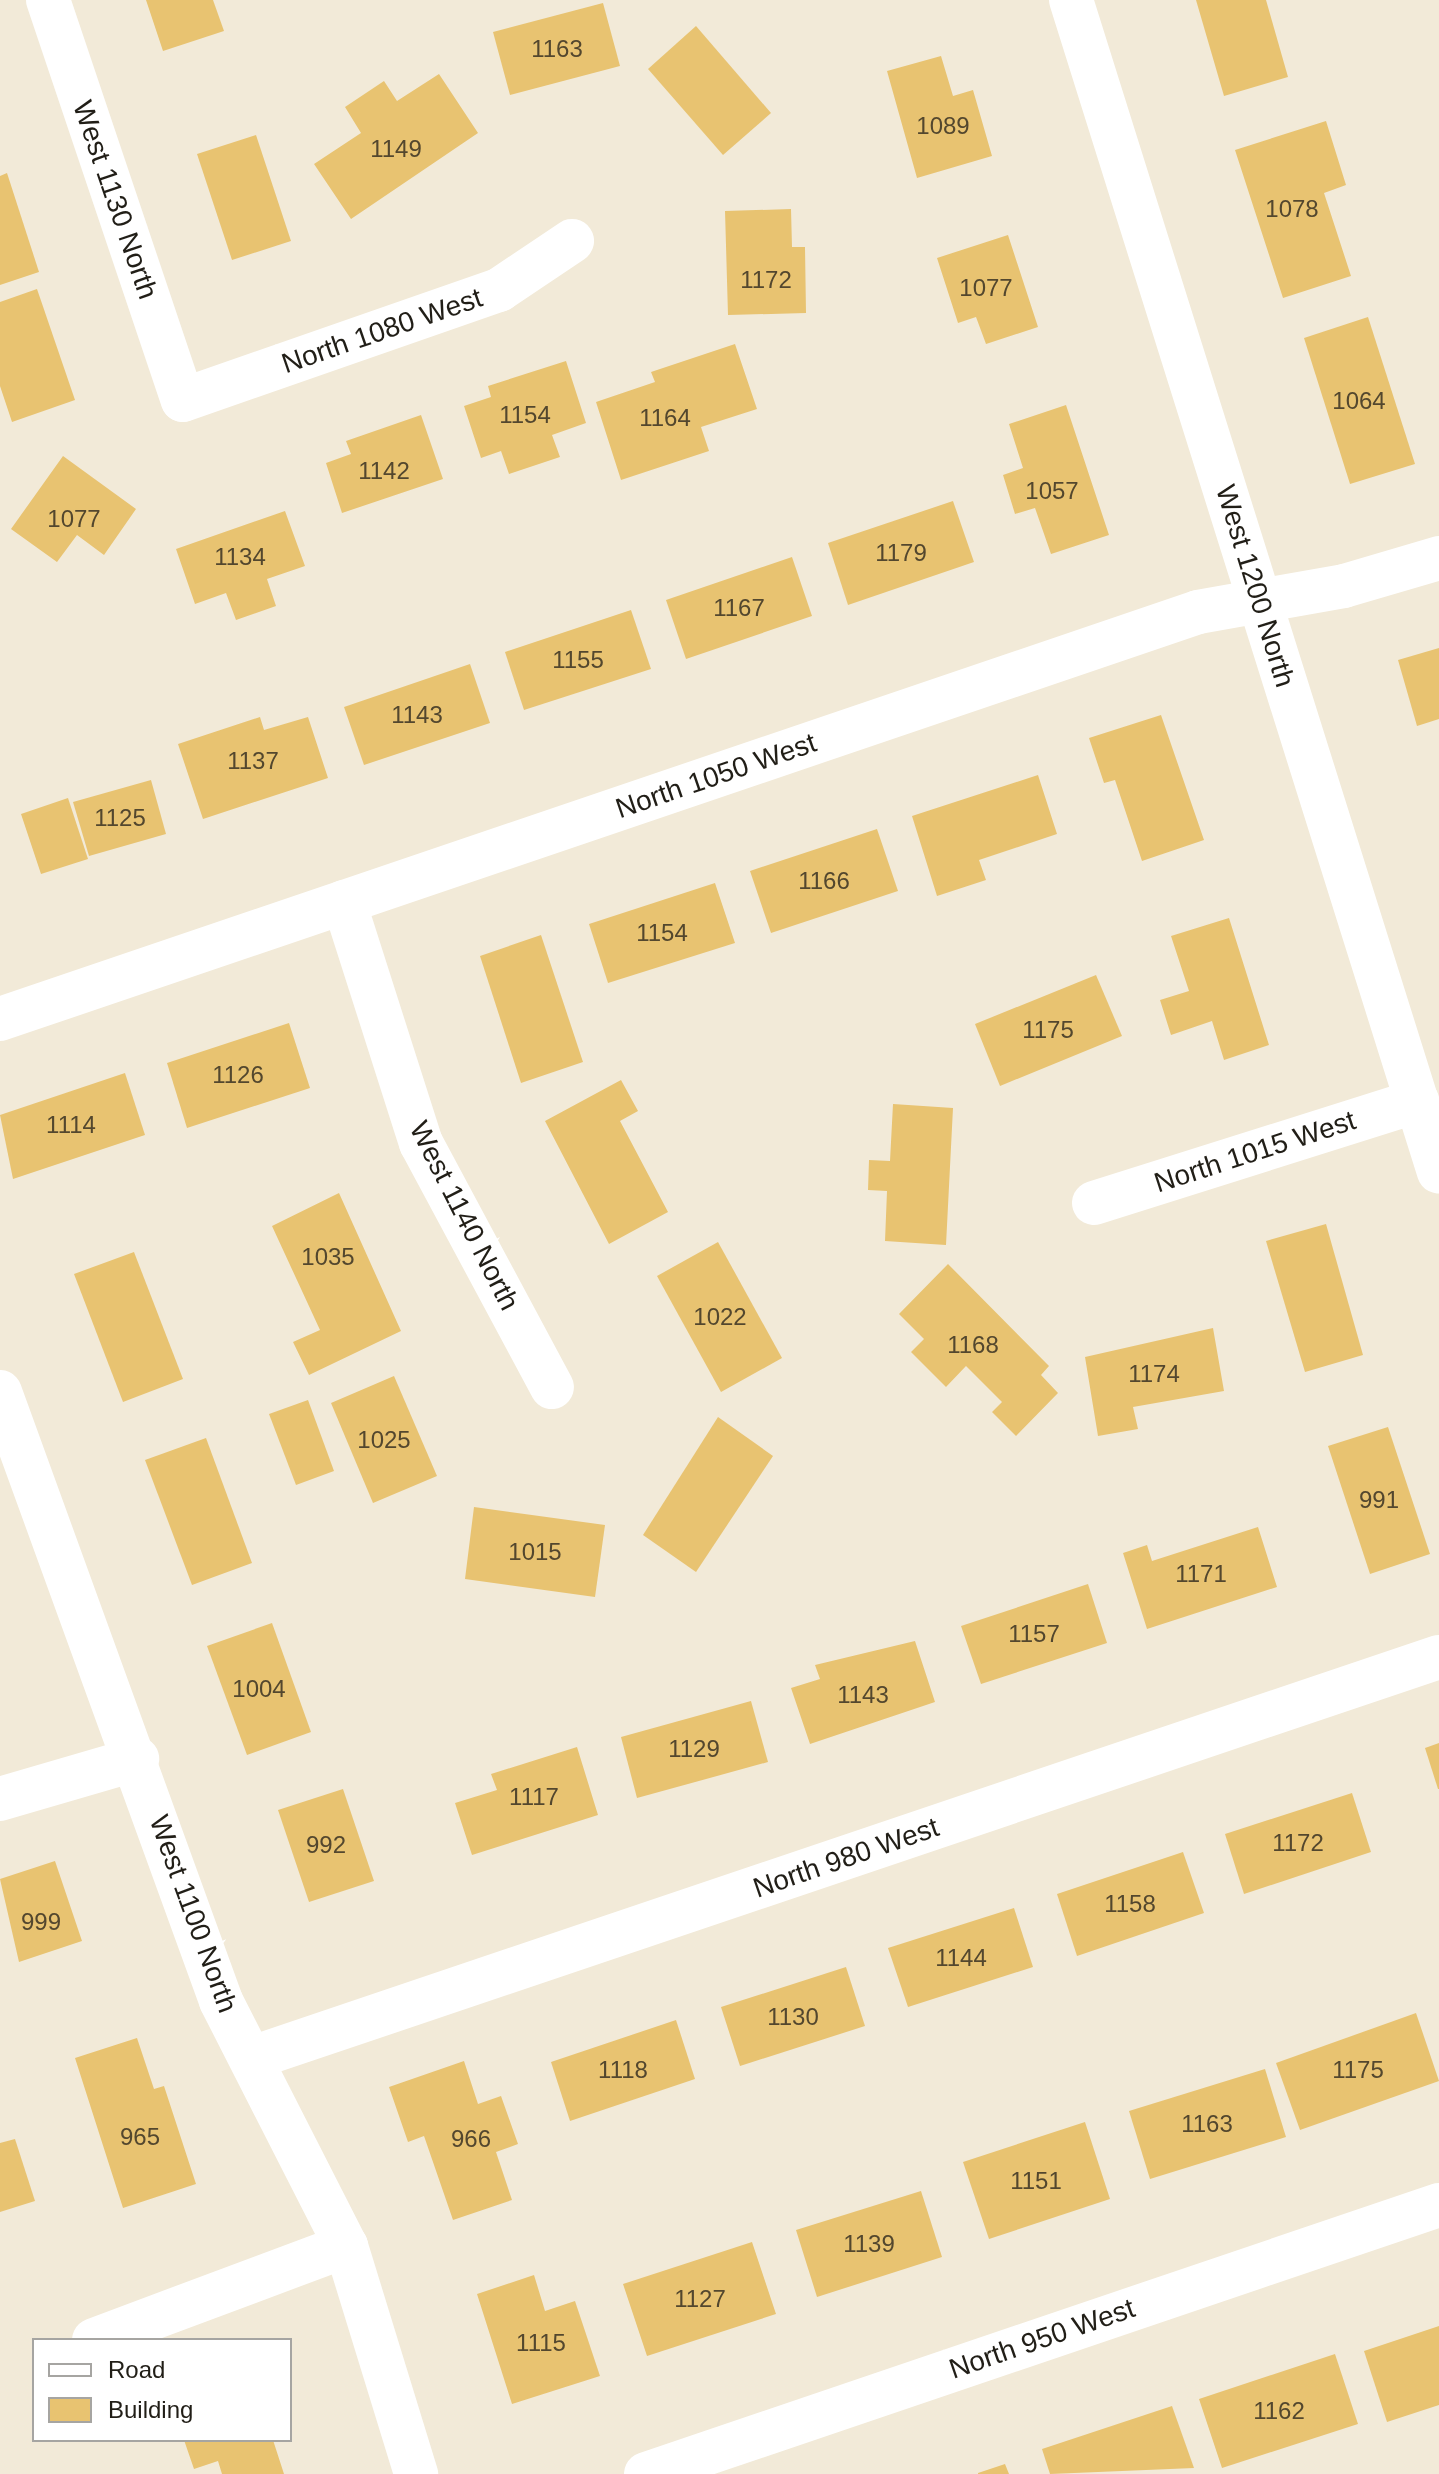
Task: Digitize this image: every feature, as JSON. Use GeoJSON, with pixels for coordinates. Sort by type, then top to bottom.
{"type":"FeatureCollection","features":[{"type":"Feature","properties":{"kind":"street","name":"West 1130 North"},"geometry":{"type":"LineString","coordinates":[[48,0],[183,400]]}},
{"type":"Feature","properties":{"kind":"street","name":"West 1200 North"},"geometry":{"type":"LineString","coordinates":[[1071,0],[1439,1172]]}},
{"type":"Feature","properties":{"kind":"street","name":"North 1080 West"},"geometry":{"type":"LineString","coordinates":[[183,400],[499,290],[572,241]]}},
{"type":"Feature","properties":{"kind":"street","name":"North 1050 West"},"geometry":{"type":"LineString","coordinates":[[0,1019],[1198,612],[1260,598],[1344,586],[1439,558]]}},
{"type":"Feature","properties":{"kind":"street","name":"West 1140 North"},"geometry":{"type":"LineString","coordinates":[[344,902],[421,1143],[552,1387]]}},
{"type":"Feature","properties":{"kind":"street","name":"North 1015 West"},"geometry":{"type":"LineString","coordinates":[[1094,1203],[1417,1101]]}},
{"type":"Feature","properties":{"kind":"street","name":"West 1100 North"},"geometry":{"type":"LineString","coordinates":[[0,1392],[137,1759],[221,2001],[346,2246],[416,2474]]}},
{"type":"Feature","properties":{"kind":"street","name":"North 980 West"},"geometry":{"type":"LineString","coordinates":[[252,2058],[1439,1657]]}},
{"type":"Feature","properties":{"kind":"street"},"geometry":{"type":"LineString","coordinates":[[0,1799],[137,1759]]}},
{"type":"Feature","properties":{"kind":"street","name":"North 950 West"},"geometry":{"type":"LineString","coordinates":[[646,2474],[1439,2205]]}},
{"type":"Feature","properties":{"kind":"street"},"geometry":{"type":"LineString","coordinates":[[99,2338],[346,2246]]}},
{"type":"Feature","properties":{"kind":"building"},"geometry":{"type":"Polygon","coordinates":[[[146,0],[213,0],[224,31],[163,51],[146,0]]]}},
{"type":"Feature","properties":{"kind":"building"},"geometry":{"type":"Polygon","coordinates":[[[1196,0],[1266,0],[1288,77],[1224,96],[1196,0]]]}},
{"type":"Feature","properties":{"kind":"building"},"geometry":{"type":"Polygon","coordinates":[[[603,3],[620,66],[510,95],[493,32],[603,3]]]}},
{"type":"Feature","properties":{"kind":"building"},"geometry":{"type":"Polygon","coordinates":[[[696,26],[771,113],[723,155],[648,69],[696,26]]]}},
{"type":"Feature","properties":{"kind":"building"},"geometry":{"type":"Polygon","coordinates":[[[941,56],[953,96],[973,90],[992,156],[917,178],[887,71],[941,56]]]}},
{"type":"Feature","properties":{"kind":"building"},"geometry":{"type":"Polygon","coordinates":[[[439,74],[478,133],[351,219],[314,164],[361,133],[345,107],[384,81],[397,101],[439,74]]]}},
{"type":"Feature","properties":{"kind":"building"},"geometry":{"type":"Polygon","coordinates":[[[1326,121],[1346,185],[1324,193],[1351,276],[1283,298],[1235,150],[1326,121]]]}},
{"type":"Feature","properties":{"kind":"building"},"geometry":{"type":"Polygon","coordinates":[[[256,135],[291,241],[232,260],[197,154],[256,135]]]}},
{"type":"Feature","properties":{"kind":"building"},"geometry":{"type":"Polygon","coordinates":[[[7,173],[39,272],[0,285],[0,176],[7,173]]]}},
{"type":"Feature","properties":{"kind":"building"},"geometry":{"type":"Polygon","coordinates":[[[791,209],[792,247],[805,247],[806,313],[728,315],[725,211],[791,209]]]}},
{"type":"Feature","properties":{"kind":"building"},"geometry":{"type":"Polygon","coordinates":[[[1008,235],[1038,327],[986,344],[976,317],[958,323],[937,258],[1008,235]]]}},
{"type":"Feature","properties":{"kind":"building"},"geometry":{"type":"Polygon","coordinates":[[[37,289],[75,400],[12,422],[0,386],[0,302],[37,289]]]}},
{"type":"Feature","properties":{"kind":"building"},"geometry":{"type":"Polygon","coordinates":[[[1368,317],[1415,464],[1350,484],[1304,338],[1368,317]]]}},
{"type":"Feature","properties":{"kind":"building"},"geometry":{"type":"Polygon","coordinates":[[[735,344],[757,409],[701,427],[709,451],[621,480],[596,402],[655,382],[651,372],[735,344]]]}},
{"type":"Feature","properties":{"kind":"building"},"geometry":{"type":"Polygon","coordinates":[[[566,361],[586,423],[552,435],[560,457],[509,474],[501,451],[481,458],[464,406],[491,397],[488,386],[566,361]]]}},
{"type":"Feature","properties":{"kind":"building"},"geometry":{"type":"Polygon","coordinates":[[[1066,405],[1109,535],[1051,554],[1035,508],[1015,514],[1003,475],[1023,468],[1009,424],[1066,405]]]}},
{"type":"Feature","properties":{"kind":"building"},"geometry":{"type":"Polygon","coordinates":[[[421,415],[443,479],[342,513],[326,463],[351,454],[346,441],[421,415]]]}},
{"type":"Feature","properties":{"kind":"building"},"geometry":{"type":"Polygon","coordinates":[[[63,456],[136,509],[104,555],[77,535],[57,562],[11,529],[63,456]]]}},
{"type":"Feature","properties":{"kind":"building"},"geometry":{"type":"Polygon","coordinates":[[[953,501],[974,562],[848,605],[828,543],[953,501]]]}},
{"type":"Feature","properties":{"kind":"building"},"geometry":{"type":"Polygon","coordinates":[[[285,511],[305,566],[267,579],[276,606],[236,620],[226,593],[195,604],[176,549],[285,511]]]}},
{"type":"Feature","properties":{"kind":"building"},"geometry":{"type":"Polygon","coordinates":[[[792,557],[812,616],[686,659],[666,600],[792,557]]]}},
{"type":"Feature","properties":{"kind":"building"},"geometry":{"type":"Polygon","coordinates":[[[631,610],[651,669],[524,710],[505,652],[631,610]]]}},
{"type":"Feature","properties":{"kind":"building"},"geometry":{"type":"Polygon","coordinates":[[[1439,648],[1439,719],[1417,726],[1398,660],[1439,648]]]}},
{"type":"Feature","properties":{"kind":"building"},"geometry":{"type":"Polygon","coordinates":[[[470,664],[490,723],[364,765],[344,707],[470,664]]]}},
{"type":"Feature","properties":{"kind":"building"},"geometry":{"type":"Polygon","coordinates":[[[1161,715],[1204,840],[1142,861],[1115,780],[1104,783],[1089,738],[1161,715]]]}},
{"type":"Feature","properties":{"kind":"building"},"geometry":{"type":"Polygon","coordinates":[[[260,717],[264,730],[308,717],[328,778],[203,819],[178,744],[260,717]]]}},
{"type":"Feature","properties":{"kind":"building"},"geometry":{"type":"Polygon","coordinates":[[[1038,775],[1057,834],[979,860],[986,880],[937,896],[912,816],[1038,775]]]}},
{"type":"Feature","properties":{"kind":"building"},"geometry":{"type":"Polygon","coordinates":[[[151,780],[166,834],[89,856],[73,802],[151,780]]]}},
{"type":"Feature","properties":{"kind":"building"},"geometry":{"type":"Polygon","coordinates":[[[68,798],[88,859],[41,874],[21,814],[68,798]]]}},
{"type":"Feature","properties":{"kind":"building"},"geometry":{"type":"Polygon","coordinates":[[[877,829],[898,891],[771,933],[750,871],[877,829]]]}},
{"type":"Feature","properties":{"kind":"building"},"geometry":{"type":"Polygon","coordinates":[[[715,883],[735,943],[608,983],[589,924],[715,883]]]}},
{"type":"Feature","properties":{"kind":"building"},"geometry":{"type":"Polygon","coordinates":[[[1229,918],[1269,1045],[1224,1060],[1212,1021],[1171,1035],[1160,1000],[1189,991],[1171,936],[1229,918]]]}},
{"type":"Feature","properties":{"kind":"building"},"geometry":{"type":"Polygon","coordinates":[[[541,935],[583,1062],[521,1083],[480,956],[541,935]]]}},
{"type":"Feature","properties":{"kind":"building"},"geometry":{"type":"Polygon","coordinates":[[[1096,975],[1122,1036],[1000,1086],[975,1024],[1096,975]]]}},
{"type":"Feature","properties":{"kind":"building"},"geometry":{"type":"Polygon","coordinates":[[[289,1023],[310,1088],[187,1128],[167,1063],[289,1023]]]}},
{"type":"Feature","properties":{"kind":"building"},"geometry":{"type":"Polygon","coordinates":[[[125,1073],[145,1135],[13,1179],[0,1115],[125,1073]]]}},
{"type":"Feature","properties":{"kind":"building"},"geometry":{"type":"Polygon","coordinates":[[[621,1080],[638,1111],[620,1121],[668,1212],[609,1244],[545,1121],[621,1080]]]}},
{"type":"Feature","properties":{"kind":"building"},"geometry":{"type":"Polygon","coordinates":[[[893,1104],[953,1108],[946,1245],[885,1241],[887,1191],[868,1190],[869,1160],[890,1161],[893,1104]]]}},
{"type":"Feature","properties":{"kind":"building"},"geometry":{"type":"Polygon","coordinates":[[[339,1193],[401,1331],[309,1375],[293,1342],[320,1330],[272,1226],[339,1193]]]}},
{"type":"Feature","properties":{"kind":"building"},"geometry":{"type":"Polygon","coordinates":[[[1326,1224],[1363,1355],[1305,1372],[1266,1241],[1326,1224]]]}},
{"type":"Feature","properties":{"kind":"building"},"geometry":{"type":"Polygon","coordinates":[[[718,1242],[782,1358],[721,1392],[657,1276],[718,1242]]]}},
{"type":"Feature","properties":{"kind":"building"},"geometry":{"type":"Polygon","coordinates":[[[134,1252],[183,1379],[123,1402],[74,1274],[134,1252]]]}},
{"type":"Feature","properties":{"kind":"building"},"geometry":{"type":"Polygon","coordinates":[[[948,1264],[1049,1366],[1041,1375],[1058,1393],[1016,1436],[992,1412],[1002,1402],[966,1366],[946,1387],[911,1352],[924,1339],[899,1314],[948,1264]]]}},
{"type":"Feature","properties":{"kind":"building"},"geometry":{"type":"Polygon","coordinates":[[[1213,1328],[1224,1391],[1133,1407],[1138,1429],[1098,1436],[1085,1357],[1213,1328]]]}},
{"type":"Feature","properties":{"kind":"building"},"geometry":{"type":"Polygon","coordinates":[[[394,1376],[437,1476],[373,1503],[331,1403],[394,1376]]]}},
{"type":"Feature","properties":{"kind":"building"},"geometry":{"type":"Polygon","coordinates":[[[308,1400],[334,1471],[296,1485],[269,1414],[308,1400]]]}},
{"type":"Feature","properties":{"kind":"building"},"geometry":{"type":"Polygon","coordinates":[[[718,1417],[773,1456],[696,1572],[643,1535],[718,1417]]]}},
{"type":"Feature","properties":{"kind":"building"},"geometry":{"type":"Polygon","coordinates":[[[1388,1427],[1430,1554],[1370,1574],[1328,1446],[1388,1427]]]}},
{"type":"Feature","properties":{"kind":"building"},"geometry":{"type":"Polygon","coordinates":[[[206,1438],[252,1563],[192,1585],[145,1460],[206,1438]]]}},
{"type":"Feature","properties":{"kind":"building"},"geometry":{"type":"Polygon","coordinates":[[[474,1507],[605,1525],[595,1597],[465,1579],[474,1507]]]}},
{"type":"Feature","properties":{"kind":"building"},"geometry":{"type":"Polygon","coordinates":[[[1258,1527],[1277,1587],[1147,1629],[1123,1553],[1147,1545],[1152,1561],[1258,1527]]]}},
{"type":"Feature","properties":{"kind":"building"},"geometry":{"type":"Polygon","coordinates":[[[1088,1584],[1107,1643],[981,1684],[961,1626],[1088,1584]]]}},
{"type":"Feature","properties":{"kind":"building"},"geometry":{"type":"Polygon","coordinates":[[[272,1623],[311,1732],[247,1755],[207,1646],[272,1623]]]}},
{"type":"Feature","properties":{"kind":"building"},"geometry":{"type":"Polygon","coordinates":[[[915,1641],[935,1702],[810,1744],[791,1688],[820,1679],[815,1665],[915,1641]]]}},
{"type":"Feature","properties":{"kind":"building"},"geometry":{"type":"Polygon","coordinates":[[[751,1701],[768,1762],[637,1798],[621,1737],[751,1701]]]}},
{"type":"Feature","properties":{"kind":"building"},"geometry":{"type":"Polygon","coordinates":[[[1439,1743],[1439,1789],[1438,1789],[1425,1748],[1439,1743]]]}},
{"type":"Feature","properties":{"kind":"building"},"geometry":{"type":"Polygon","coordinates":[[[577,1747],[598,1815],[472,1855],[455,1803],[497,1790],[491,1774],[577,1747]]]}},
{"type":"Feature","properties":{"kind":"building"},"geometry":{"type":"Polygon","coordinates":[[[343,1789],[374,1881],[309,1902],[278,1810],[343,1789]]]}},
{"type":"Feature","properties":{"kind":"building"},"geometry":{"type":"Polygon","coordinates":[[[1352,1793],[1371,1852],[1244,1894],[1225,1834],[1352,1793]]]}},
{"type":"Feature","properties":{"kind":"building"},"geometry":{"type":"Polygon","coordinates":[[[1183,1852],[1204,1913],[1077,1956],[1057,1894],[1183,1852]]]}},
{"type":"Feature","properties":{"kind":"building"},"geometry":{"type":"Polygon","coordinates":[[[55,1861],[82,1941],[19,1962],[0,1879],[55,1861]]]}},
{"type":"Feature","properties":{"kind":"building"},"geometry":{"type":"Polygon","coordinates":[[[1014,1908],[1033,1967],[908,2007],[888,1948],[1014,1908]]]}},
{"type":"Feature","properties":{"kind":"building"},"geometry":{"type":"Polygon","coordinates":[[[846,1967],[865,2026],[740,2066],[721,2007],[846,1967]]]}},
{"type":"Feature","properties":{"kind":"building"},"geometry":{"type":"Polygon","coordinates":[[[1416,2013],[1439,2081],[1300,2130],[1276,2063],[1416,2013]]]}},
{"type":"Feature","properties":{"kind":"building"},"geometry":{"type":"Polygon","coordinates":[[[676,2020],[695,2079],[570,2121],[551,2062],[676,2020]]]}},
{"type":"Feature","properties":{"kind":"building"},"geometry":{"type":"Polygon","coordinates":[[[137,2038],[154,2089],[164,2086],[196,2184],[123,2208],[75,2058],[137,2038]]]}},
{"type":"Feature","properties":{"kind":"building"},"geometry":{"type":"Polygon","coordinates":[[[464,2061],[478,2104],[501,2096],[518,2144],[496,2152],[512,2200],[453,2220],[424,2136],[408,2142],[389,2087],[464,2061]]]}},
{"type":"Feature","properties":{"kind":"building"},"geometry":{"type":"Polygon","coordinates":[[[1265,2069],[1286,2137],[1150,2179],[1129,2111],[1265,2069]]]}},
{"type":"Feature","properties":{"kind":"building"},"geometry":{"type":"Polygon","coordinates":[[[1085,2122],[1110,2199],[989,2239],[963,2162],[1085,2122]]]}},
{"type":"Feature","properties":{"kind":"building"},"geometry":{"type":"Polygon","coordinates":[[[15,2139],[35,2201],[0,2212],[0,2143],[15,2139]]]}},
{"type":"Feature","properties":{"kind":"building"},"geometry":{"type":"Polygon","coordinates":[[[921,2191],[942,2257],[817,2297],[796,2230],[921,2191]]]}},
{"type":"Feature","properties":{"kind":"building"},"geometry":{"type":"Polygon","coordinates":[[[752,2242],[776,2314],[647,2356],[623,2284],[752,2242]]]}},
{"type":"Feature","properties":{"kind":"building"},"geometry":{"type":"Polygon","coordinates":[[[534,2275],[545,2311],[575,2301],[600,2376],[512,2404],[477,2294],[534,2275]]]}},
{"type":"Feature","properties":{"kind":"building"},"geometry":{"type":"Polygon","coordinates":[[[1439,2326],[1439,2405],[1387,2422],[1364,2351],[1439,2326]]]}},
{"type":"Feature","properties":{"kind":"building"},"geometry":{"type":"Polygon","coordinates":[[[1335,2354],[1358,2424],[1222,2468],[1199,2399],[1335,2354]]]}},
{"type":"Feature","properties":{"kind":"building"},"geometry":{"type":"Polygon","coordinates":[[[1172,2406],[1194,2468],[1050,2474],[1042,2449],[1172,2406]]]}},
{"type":"Feature","properties":{"kind":"building"},"geometry":{"type":"Polygon","coordinates":[[[185,2442],[274,2442],[284,2474],[222,2474],[218,2461],[194,2469],[185,2442]]]}},
{"type":"Feature","properties":{"kind":"building"},"geometry":{"type":"Polygon","coordinates":[[[1005,2464],[1009,2474],[978,2474],[978,2473],[1005,2464]]]}}]}
